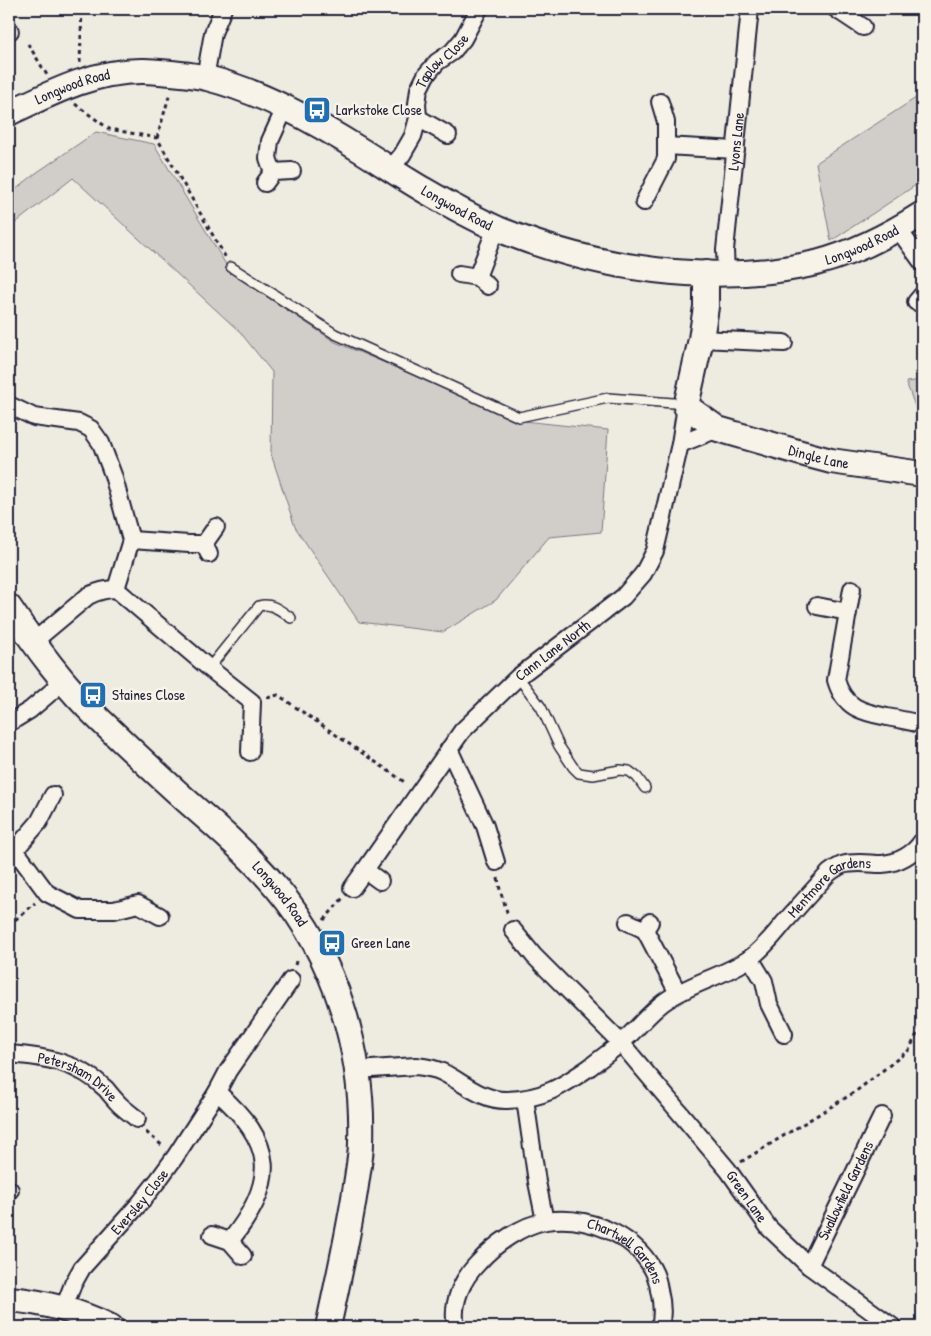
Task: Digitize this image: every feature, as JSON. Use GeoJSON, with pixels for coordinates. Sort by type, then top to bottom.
{"type":"FeatureCollection","features":[{"type":"Feature","properties":{"kind":"street"},"geometry":{"type":"LineString","coordinates":[[205,78],[213,33],[223,9]]}},
{"type":"Feature","properties":{"kind":"street","name":"Taplow Close"},"geometry":{"type":"LineString","coordinates":[[390,169],[402,155],[413,136],[418,118],[419,89],[426,75],[437,62],[452,52],[463,39],[479,9]]}},
{"type":"Feature","properties":{"kind":"street","name":"Lyons Lane"},"geometry":{"type":"LineString","coordinates":[[686,405],[706,307],[725,250],[750,9]]}},
{"type":"Feature","properties":{"kind":"street"},"geometry":{"type":"LineString","coordinates":[[836,9],[863,28]]}},
{"type":"Feature","properties":{"kind":"street","name":"Longwood Road"},"geometry":{"type":"LineString","coordinates":[[9,113],[56,90],[109,74],[142,71],[205,78],[242,89],[285,108],[336,136],[438,198],[496,228],[564,252],[605,262],[660,270],[716,273],[775,270],[817,262],[860,248],[898,229],[922,214]]}},
{"type":"Feature","properties":{"kind":"street"},"geometry":{"type":"LineString","coordinates":[[644,202],[666,159],[666,122],[660,102]]}},
{"type":"Feature","properties":{"kind":"street"},"geometry":{"type":"LineString","coordinates":[[285,108],[270,141],[268,158],[269,178],[292,171]]}},
{"type":"Feature","properties":{"kind":"street"},"geometry":{"type":"LineString","coordinates":[[418,118],[448,135]]}},
{"type":"Feature","properties":{"kind":"street"},"geometry":{"type":"LineString","coordinates":[[666,146],[736,150]]}},
{"type":"Feature","properties":{"kind":"street"},"geometry":{"type":"LineString","coordinates":[[460,274],[483,281],[496,228]]}},
{"type":"Feature","properties":{"kind":"street"},"geometry":{"type":"LineString","coordinates":[[898,229],[922,262]]}},
{"type":"Feature","properties":{"kind":"street"},"geometry":{"type":"LineString","coordinates":[[700,339],[784,343]]}},
{"type":"Feature","properties":{"kind":"street"},"geometry":{"type":"LineString","coordinates":[[9,405],[34,417],[79,423],[90,429],[101,443],[132,540],[116,588]]}},
{"type":"Feature","properties":{"kind":"street","name":"Dingle Lane"},"geometry":{"type":"LineString","coordinates":[[686,405],[718,429],[831,461],[922,474]]}},
{"type":"Feature","properties":{"kind":"street","name":"Cann Lane North"},"geometry":{"type":"LineString","coordinates":[[352,888],[462,731],[518,677],[623,596],[643,574],[655,551],[680,444],[686,405]]}},
{"type":"Feature","properties":{"kind":"street"},"geometry":{"type":"LineString","coordinates":[[680,444],[718,429]]}},
{"type":"Feature","properties":{"kind":"street"},"geometry":{"type":"LineString","coordinates":[[132,540],[189,544],[206,549],[216,527]]}},
{"type":"Feature","properties":{"kind":"street"},"geometry":{"type":"LineString","coordinates":[[33,642],[88,596],[98,591],[116,588],[209,668],[252,702],[250,752]]}},
{"type":"Feature","properties":{"kind":"street"},"geometry":{"type":"LineString","coordinates":[[852,589],[836,680],[839,690],[854,707],[865,712],[922,724]]}},
{"type":"Feature","properties":{"kind":"street"},"geometry":{"type":"LineString","coordinates":[[817,606],[848,612]]}},
{"type":"Feature","properties":{"kind":"street","name":"Longwood Road"},"geometry":{"type":"LineString","coordinates":[[9,607],[33,642],[98,719],[236,844],[277,888],[312,937],[326,966],[341,1002],[351,1038],[361,1100],[362,1144],[350,1221],[328,1327]]}},
{"type":"Feature","properties":{"kind":"street"},"geometry":{"type":"LineString","coordinates":[[9,723],[30,710],[64,681]]}},
{"type":"Feature","properties":{"kind":"street"},"geometry":{"type":"LineString","coordinates":[[450,749],[485,826],[496,862]]}},
{"type":"Feature","properties":{"kind":"street"},"geometry":{"type":"LineString","coordinates":[[53,795],[39,822],[12,848],[47,892],[80,910],[114,910],[138,904],[160,916]]}},
{"type":"Feature","properties":{"kind":"street","name":"Mentmore Gardens"},"geometry":{"type":"LineString","coordinates":[[621,1043],[663,1003],[678,992],[736,967],[750,958],[771,938],[828,873],[840,865],[895,862],[913,852],[922,841]]}},
{"type":"Feature","properties":{"kind":"street"},"geometry":{"type":"LineString","coordinates":[[365,870],[380,881]]}},
{"type":"Feature","properties":{"kind":"street"},"geometry":{"type":"LineString","coordinates":[[628,922],[648,926],[678,992]]}},
{"type":"Feature","properties":{"kind":"street","name":"Green Lane"},"geometry":{"type":"LineString","coordinates":[[513,930],[534,956],[621,1043],[728,1170],[769,1228],[809,1266],[893,1327]]}},
{"type":"Feature","properties":{"kind":"street"},"geometry":{"type":"LineString","coordinates":[[750,958],[764,981],[769,1004],[784,1034]]}},
{"type":"Feature","properties":{"kind":"street","name":"Eversley Close"},"geometry":{"type":"LineString","coordinates":[[64,1310],[73,1284],[82,1268],[140,1203],[176,1157],[228,1071],[291,980]]}},
{"type":"Feature","properties":{"kind":"street"},"geometry":{"type":"LineString","coordinates":[[357,1070],[425,1066],[441,1071],[469,1089],[486,1096],[505,1100],[525,1099],[542,1095],[567,1083],[621,1043]]}},
{"type":"Feature","properties":{"kind":"street","name":"Petersham Drive"},"geometry":{"type":"LineString","coordinates":[[9,1054],[35,1056],[61,1062],[86,1074],[105,1088],[120,1105],[137,1119]]}},
{"type":"Feature","properties":{"kind":"street"},"geometry":{"type":"LineString","coordinates":[[217,1092],[232,1105],[250,1126],[259,1142],[263,1159],[264,1176],[259,1194],[243,1225],[230,1241]]}},
{"type":"Feature","properties":{"kind":"street"},"geometry":{"type":"LineString","coordinates":[[525,1099],[537,1182],[545,1221]]}},
{"type":"Feature","properties":{"kind":"street","name":"Swallowfield Gardens"},"geometry":{"type":"LineString","coordinates":[[809,1266],[882,1116]]}},
{"type":"Feature","properties":{"kind":"street","name":"Chartwell Gardens"},"geometry":{"type":"LineString","coordinates":[[456,1327],[455,1309],[457,1296],[476,1265],[494,1247],[516,1232],[545,1221],[573,1221],[602,1228],[626,1240],[636,1248],[652,1268],[657,1279],[661,1297],[662,1313],[660,1327]]}},
{"type":"Feature","properties":{"kind":"street"},"geometry":{"type":"LineString","coordinates":[[212,1235],[230,1241],[243,1256]]}},
{"type":"Feature","properties":{"kind":"street"},"geometry":{"type":"LineString","coordinates":[[10,1303],[38,1303],[86,1317],[111,1327]]}},
{"type":"Feature","properties":{"kind":"lane"},"geometry":{"type":"LineString","coordinates":[[231,267],[335,334],[519,417],[608,398],[686,405]]}},
{"type":"Feature","properties":{"kind":"lane"},"geometry":{"type":"LineString","coordinates":[[209,668],[258,606],[265,604],[272,606],[291,618]]}},
{"type":"Feature","properties":{"kind":"lane"},"geometry":{"type":"LineString","coordinates":[[518,677],[541,707],[559,746],[579,773],[593,775],[620,770],[629,771],[646,788]]}},
{"type":"Feature","properties":{"kind":"path"},"geometry":{"type":"LineString","coordinates":[[79,82],[82,9]]}},
{"type":"Feature","properties":{"kind":"path"},"geometry":{"type":"LineString","coordinates":[[28,44],[56,90],[109,129],[157,138]]}},
{"type":"Feature","properties":{"kind":"path"},"geometry":{"type":"LineString","coordinates":[[176,74],[157,138],[231,267]]}},
{"type":"Feature","properties":{"kind":"path"},"geometry":{"type":"LineString","coordinates":[[252,702],[278,695],[420,793]]}},
{"type":"Feature","properties":{"kind":"path"},"geometry":{"type":"LineString","coordinates":[[496,862],[500,890],[513,930]]}},
{"type":"Feature","properties":{"kind":"path"},"geometry":{"type":"LineString","coordinates":[[323,920],[352,888]]}},
{"type":"Feature","properties":{"kind":"path"},"geometry":{"type":"LineString","coordinates":[[9,925],[47,892]]}},
{"type":"Feature","properties":{"kind":"path"},"geometry":{"type":"LineString","coordinates":[[728,1170],[855,1092],[909,1050],[922,1024]]}},
{"type":"Feature","properties":{"kind":"path"},"geometry":{"type":"LineString","coordinates":[[137,1119],[144,1131],[176,1157]]}},
{"type":"Feature","properties":{"kind":"shaded area"},"geometry":{"type":"Polygon","coordinates":[[[922,94],[922,181],[831,241],[816,163],[922,94]]]}},
{"type":"Feature","properties":{"kind":"shaded area"},"geometry":{"type":"Polygon","coordinates":[[[96,132],[154,144],[231,273],[335,342],[514,420],[608,430],[601,532],[549,537],[496,600],[443,632],[359,622],[295,527],[271,454],[272,372],[240,332],[73,178],[9,228],[9,195],[36,173],[96,132]]]}},
{"type":"Feature","properties":{"kind":"shaded area"},"geometry":{"type":"Polygon","coordinates":[[[922,380],[922,425],[906,382],[922,380]]]}},
{"type":"Feature","properties":{"kind":"place","name":"Larkstoke Close"},"geometry":{"type":"Point","coordinates":[317,110]}},
{"type":"Feature","properties":{"kind":"place","name":"Staines Close"},"geometry":{"type":"Point","coordinates":[93,695]}},
{"type":"Feature","properties":{"kind":"place","name":"Green Lane"},"geometry":{"type":"Point","coordinates":[332,943]}}]}
